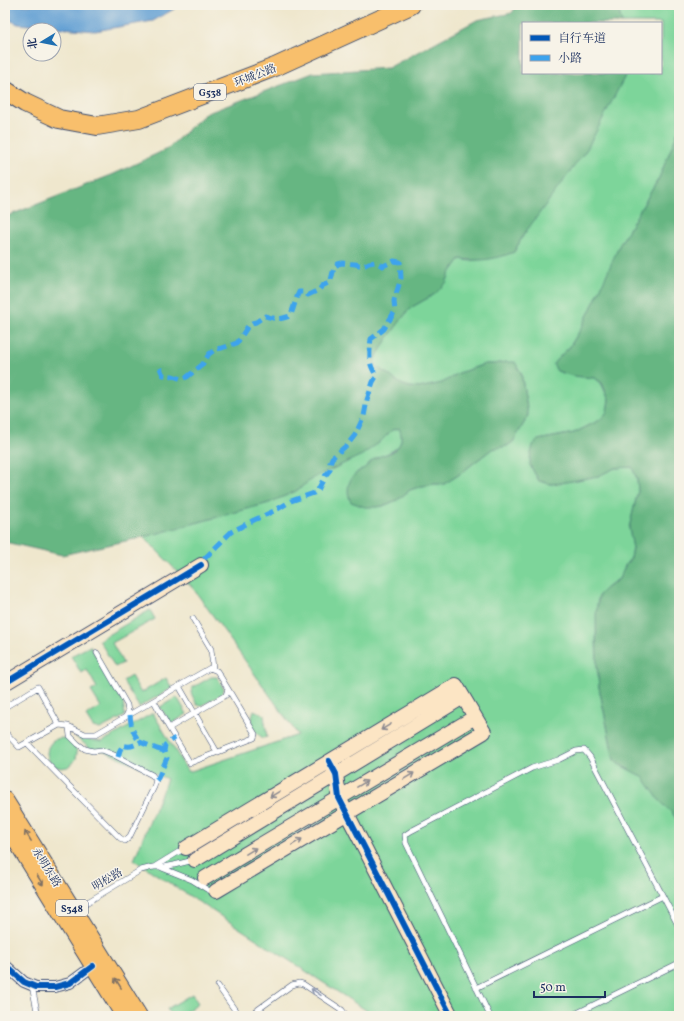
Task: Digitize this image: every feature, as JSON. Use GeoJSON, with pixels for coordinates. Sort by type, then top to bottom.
{"type":"FeatureCollection","features":[{"type":"Feature","properties":{"kind":"highway","name":"环城公路"},"geometry":{"type":"LineString","coordinates":[[5,90],[25,103],[59,119],[97,126],[139,119],[275,67],[411,5]]}},
{"type":"Feature","properties":{"kind":"main road"},"geometry":{"type":"LineString","coordinates":[[5,683],[201,565]]}},
{"type":"Feature","properties":{"kind":"main road"},"geometry":{"type":"LineString","coordinates":[[186,848],[456,685],[458,700],[475,717],[484,732],[216,891]]}},
{"type":"Feature","properties":{"kind":"main road"},"geometry":{"type":"LineString","coordinates":[[405,715],[436,710],[458,700]]}},
{"type":"Feature","properties":{"kind":"main road"},"geometry":{"type":"LineString","coordinates":[[195,860],[458,700]]}},
{"type":"Feature","properties":{"kind":"main road"},"geometry":{"type":"LineString","coordinates":[[205,878],[475,717]]}},
{"type":"Feature","properties":{"kind":"main road"},"geometry":{"type":"LineString","coordinates":[[392,766],[449,752]]}},
{"type":"Feature","properties":{"kind":"main road"},"geometry":{"type":"LineString","coordinates":[[329,761],[336,774],[339,798],[346,813],[451,1016]]}},
{"type":"Feature","properties":{"kind":"main road","name":"永明东路"},"geometry":{"type":"LineString","coordinates":[[5,800],[138,1016]]}},
{"type":"Feature","properties":{"kind":"main road","name":"永明东路"},"geometry":{"type":"LineString","coordinates":[[5,822],[124,1016]]}},
{"type":"Feature","properties":{"kind":"main road"},"geometry":{"type":"LineString","coordinates":[[233,861],[250,870]]}},
{"type":"Feature","properties":{"kind":"street"},"geometry":{"type":"LineString","coordinates":[[5,965],[24,982],[36,987],[55,987],[70,983],[93,966]]}},
{"type":"Feature","properties":{"kind":"lane"},"geometry":{"type":"LineString","coordinates":[[193,619],[211,649],[213,669]]}},
{"type":"Feature","properties":{"kind":"lane"},"geometry":{"type":"LineString","coordinates":[[97,653],[127,705],[128,712],[125,717]]}},
{"type":"Feature","properties":{"kind":"lane"},"geometry":{"type":"LineString","coordinates":[[5,731],[20,747],[59,725],[69,727],[84,734],[96,734],[210,668],[217,671],[255,734],[254,738],[190,763],[154,701]]}},
{"type":"Feature","properties":{"kind":"lane"},"geometry":{"type":"LineString","coordinates":[[179,686],[217,752]]}},
{"type":"Feature","properties":{"kind":"lane"},"geometry":{"type":"LineString","coordinates":[[5,707],[38,688],[59,725]]}},
{"type":"Feature","properties":{"kind":"lane"},"geometry":{"type":"LineString","coordinates":[[169,728],[226,695],[228,689]]}},
{"type":"Feature","properties":{"kind":"lane"},"geometry":{"type":"LineString","coordinates":[[27,743],[120,838],[125,841],[129,838],[156,780],[152,775],[114,755],[102,750],[93,751],[85,749],[70,736],[69,727]]}},
{"type":"Feature","properties":{"kind":"lane"},"geometry":{"type":"LineString","coordinates":[[483,1016],[489,1015],[406,843],[405,835],[518,774],[558,760],[576,751],[584,750],[590,757],[679,927]]}},
{"type":"Feature","properties":{"kind":"lane","name":"明松路"},"geometry":{"type":"LineString","coordinates":[[155,867],[186,848]]}},
{"type":"Feature","properties":{"kind":"lane","name":"明松路"},"geometry":{"type":"LineString","coordinates":[[74,910],[141,870],[195,860]]}},
{"type":"Feature","properties":{"kind":"lane"},"geometry":{"type":"LineString","coordinates":[[155,867],[188,878],[198,880],[205,878]]}},
{"type":"Feature","properties":{"kind":"lane"},"geometry":{"type":"LineString","coordinates":[[188,878],[208,890],[216,891]]}},
{"type":"Feature","properties":{"kind":"lane"},"geometry":{"type":"LineString","coordinates":[[476,988],[663,896]]}},
{"type":"Feature","properties":{"kind":"lane"},"geometry":{"type":"LineString","coordinates":[[571,1016],[679,963]]}},
{"type":"Feature","properties":{"kind":"lane"},"geometry":{"type":"LineString","coordinates":[[249,1016],[292,985],[299,983],[303,984],[342,1010],[345,1016]]}},
{"type":"Feature","properties":{"kind":"lane"},"geometry":{"type":"LineString","coordinates":[[32,986],[38,1016]]}},
{"type":"Feature","properties":{"kind":"lane"},"geometry":{"type":"LineString","coordinates":[[218,986],[239,1016]]}},
{"type":"Feature","properties":{"kind":"green space"},"geometry":{"type":"Polygon","coordinates":[[[517,5],[617,5],[622,22],[522,22],[522,74],[626,74],[587,149],[524,234],[514,252],[488,259],[460,259],[450,273],[446,283],[435,294],[412,307],[407,312],[387,339],[374,361],[378,368],[403,385],[419,388],[442,383],[459,373],[485,364],[515,362],[521,373],[528,415],[513,442],[507,446],[492,449],[444,484],[422,486],[410,490],[397,500],[383,506],[365,507],[351,502],[348,494],[348,486],[354,475],[373,460],[392,452],[398,447],[401,441],[399,428],[392,430],[380,442],[362,455],[313,478],[296,491],[269,503],[144,537],[62,555],[5,542],[5,217],[114,174],[167,149],[205,114],[313,73],[388,68],[477,20],[512,13],[517,5]]]}},
{"type":"Feature","properties":{"kind":"green space"},"geometry":{"type":"Polygon","coordinates":[[[617,5],[679,5],[679,130],[659,178],[619,246],[608,274],[582,327],[569,348],[553,364],[557,371],[573,376],[595,378],[601,383],[609,400],[607,412],[600,420],[574,433],[538,440],[530,465],[539,481],[551,484],[598,476],[615,468],[632,467],[637,479],[638,491],[629,528],[633,548],[631,558],[626,564],[619,579],[612,583],[599,595],[597,604],[597,666],[599,687],[614,760],[620,765],[643,776],[660,801],[673,814],[679,823],[679,1016],[375,1016],[134,860],[167,779],[102,750],[93,751],[76,737],[102,742],[153,713],[188,772],[298,735],[192,587],[144,537],[269,503],[296,491],[313,478],[337,467],[372,447],[380,442],[392,430],[399,428],[401,441],[399,446],[372,461],[365,468],[357,472],[375,507],[383,506],[397,500],[410,490],[422,486],[444,484],[492,449],[507,446],[513,442],[528,415],[521,373],[506,362],[485,364],[459,373],[442,383],[419,388],[403,385],[378,368],[374,361],[387,339],[407,312],[412,307],[435,294],[446,283],[450,273],[460,259],[470,261],[514,252],[626,74],[662,74],[662,22],[622,22],[617,5]]]}},
{"type":"Feature","properties":{"kind":"green space"},"geometry":{"type":"Polygon","coordinates":[[[679,129],[679,823],[673,814],[660,801],[643,777],[620,765],[614,760],[599,687],[596,615],[599,595],[619,579],[626,564],[631,558],[633,548],[629,528],[638,491],[637,479],[632,467],[615,468],[598,476],[551,484],[539,481],[530,465],[530,458],[533,445],[538,440],[574,433],[600,420],[607,412],[609,400],[602,383],[595,378],[573,376],[557,371],[553,364],[569,348],[582,327],[619,246],[659,178],[679,129]]]}},
{"type":"Feature","properties":{"kind":"green space"},"geometry":{"type":"Polygon","coordinates":[[[150,610],[155,619],[112,643],[123,663],[115,667],[99,640],[150,610]]]}},
{"type":"Feature","properties":{"kind":"green space"},"geometry":{"type":"Polygon","coordinates":[[[90,646],[123,701],[125,716],[100,729],[93,727],[86,716],[101,707],[91,691],[97,688],[87,670],[81,673],[71,656],[90,646]]]}},
{"type":"Feature","properties":{"kind":"green space"},"geometry":{"type":"Polygon","coordinates":[[[131,676],[141,693],[166,678],[172,688],[139,707],[123,681],[131,676]]]}},
{"type":"Feature","properties":{"kind":"green space"},"geometry":{"type":"Polygon","coordinates":[[[211,677],[217,677],[224,689],[222,694],[203,705],[197,705],[191,693],[192,688],[211,677]]]}},
{"type":"Feature","properties":{"kind":"green space"},"geometry":{"type":"Polygon","coordinates":[[[177,697],[187,714],[171,724],[160,707],[177,697]]]}},
{"type":"Feature","properties":{"kind":"green space"},"geometry":{"type":"Polygon","coordinates":[[[254,710],[264,715],[267,737],[263,738],[253,729],[251,720],[254,710]]]}},
{"type":"Feature","properties":{"kind":"green space"},"geometry":{"type":"Polygon","coordinates":[[[62,738],[68,739],[76,747],[76,759],[68,767],[62,768],[56,767],[48,759],[47,753],[48,747],[56,739],[62,738]]]}},
{"type":"Feature","properties":{"kind":"green space"},"geometry":{"type":"Polygon","coordinates":[[[192,994],[198,1003],[180,1016],[172,1016],[167,1009],[192,994]]]}},
{"type":"Feature","properties":{"kind":"water"},"geometry":{"type":"Polygon","coordinates":[[[5,5],[79,5],[93,7],[110,5],[181,5],[153,21],[95,31],[62,28],[62,22],[22,22],[22,24],[5,18],[5,5]]]}},
{"type":"Feature","properties":{"kind":"marked path"},"geometry":{"type":"LineString","coordinates":[[160,368],[163,375],[182,379],[187,377],[202,365],[209,354],[216,349],[237,343],[248,326],[252,323],[265,316],[278,319],[290,316],[299,292],[304,292],[308,295],[319,290],[331,280],[334,268],[338,264],[365,265],[375,262],[383,266],[394,261],[400,262],[401,278],[394,301],[395,311],[384,329],[371,339],[370,362],[376,377],[367,400],[364,416],[355,435],[348,444],[332,458],[330,470],[325,476],[318,490],[314,493],[291,501],[231,532],[205,558],[201,565]]}},
{"type":"Feature","properties":{"kind":"marked path"},"geometry":{"type":"LineString","coordinates":[[130,715],[133,730],[140,742]]}},
{"type":"Feature","properties":{"kind":"marked path"},"geometry":{"type":"LineString","coordinates":[[156,780],[167,758],[164,751],[165,745],[175,738]]}},
{"type":"Feature","properties":{"kind":"marked path"},"geometry":{"type":"LineString","coordinates":[[118,757],[123,745],[130,746],[140,742],[164,751]]}},
{"type":"Feature","properties":{"kind":"cycle path"},"geometry":{"type":"LineString","coordinates":[[5,683],[201,565]]}},
{"type":"Feature","properties":{"kind":"cycle path"},"geometry":{"type":"LineString","coordinates":[[329,761],[336,774],[339,798],[451,1016]]}},
{"type":"Feature","properties":{"kind":"cycle path"},"geometry":{"type":"LineString","coordinates":[[5,965],[24,982],[36,987],[55,987],[70,983],[93,966]]}}]}
